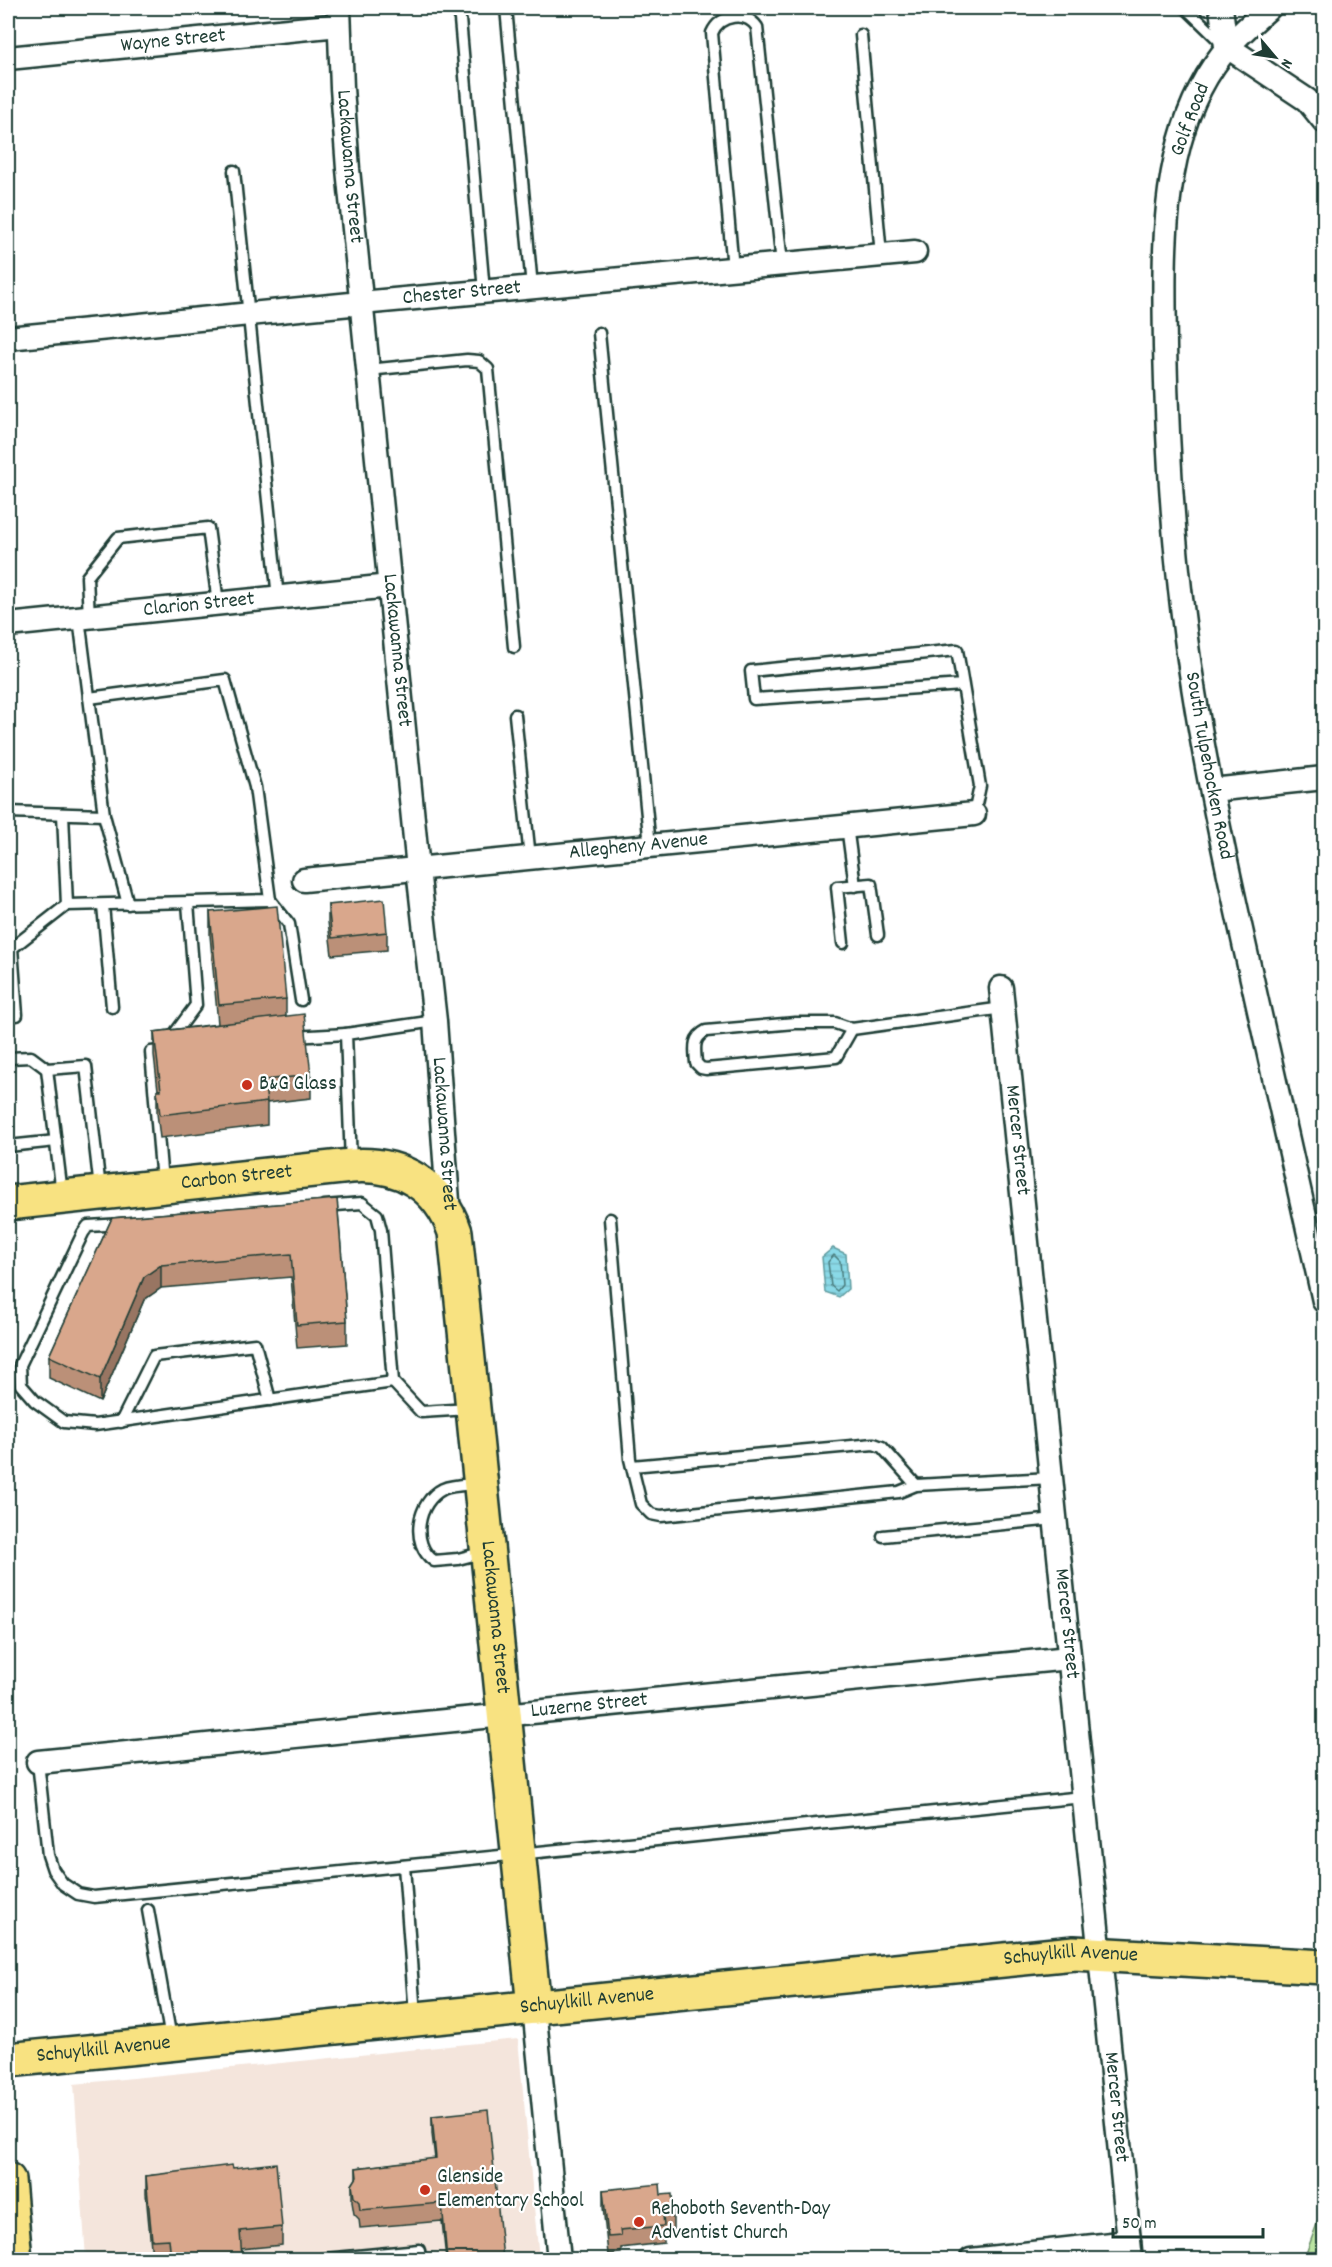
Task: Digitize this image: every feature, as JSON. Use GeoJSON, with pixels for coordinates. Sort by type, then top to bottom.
{"type":"FeatureCollection","features":[{"type":"Feature","properties":{"kind":"main road","name":"Carbon Street"},"geometry":{"type":"LineString","coordinates":[[8,1203],[374,1165],[393,1169],[410,1177],[437,1197],[449,1215]]}},
{"type":"Feature","properties":{"kind":"main road","name":"Lackawanna Street"},"geometry":{"type":"LineString","coordinates":[[449,1215],[455,1232],[534,2007]]}},
{"type":"Feature","properties":{"kind":"main road","name":"Schuylkill Avenue"},"geometry":{"type":"LineString","coordinates":[[14,2059],[1074,1953],[1324,1967]]}},
{"type":"Feature","properties":{"kind":"main road"},"geometry":{"type":"LineString","coordinates":[[8,2180],[15,2259]]}},
{"type":"Feature","properties":{"kind":"street"},"geometry":{"type":"LineString","coordinates":[[1221,8],[1226,46],[1307,100],[1324,121]]}},
{"type":"Feature","properties":{"kind":"street","name":"Golf Road"},"geometry":{"type":"LineString","coordinates":[[1167,220],[1174,168],[1183,133],[1199,90],[1226,46],[1269,8]]}},
{"type":"Feature","properties":{"kind":"street","name":"Wayne Street"},"geometry":{"type":"LineString","coordinates":[[8,58],[339,16]]}},
{"type":"Feature","properties":{"kind":"street","name":"Lackawanna Street"},"geometry":{"type":"LineString","coordinates":[[339,16],[342,100],[435,1021],[449,1215]]}},
{"type":"Feature","properties":{"kind":"street","name":"South Tulpehocken Road"},"geometry":{"type":"LineString","coordinates":[[1167,220],[1166,414],[1174,540],[1191,670],[1212,790],[1239,920],[1324,1302]]}},
{"type":"Feature","properties":{"kind":"street","name":"Chester Street"},"geometry":{"type":"LineString","coordinates":[[8,338],[484,291],[915,252]]}},
{"type":"Feature","properties":{"kind":"street","name":"Clarion Street"},"geometry":{"type":"LineString","coordinates":[[8,625],[390,586]]}},
{"type":"Feature","properties":{"kind":"street"},"geometry":{"type":"LineString","coordinates":[[1212,790],[1324,778]]}},
{"type":"Feature","properties":{"kind":"street","name":"Allegheny Avenue"},"geometry":{"type":"LineString","coordinates":[[304,880],[974,814]]}},
{"type":"Feature","properties":{"kind":"street","name":"Mercer Street"},"geometry":{"type":"LineString","coordinates":[[1002,998],[1130,2251]]}},
{"type":"Feature","properties":{"kind":"street","name":"Luzerne Street"},"geometry":{"type":"LineString","coordinates":[[38,1762],[1069,1658]]}},
{"type":"Feature","properties":{"kind":"street","name":"Lackawanna Street"},"geometry":{"type":"LineString","coordinates":[[534,2007],[559,2259]]}},
{"type":"Feature","properties":{"kind":"street"},"geometry":{"type":"LineString","coordinates":[[971,2259],[1130,2251]]}},
{"type":"Feature","properties":{"kind":"lane"},"geometry":{"type":"LineString","coordinates":[[459,8],[484,291]]}},
{"type":"Feature","properties":{"kind":"lane"},"geometry":{"type":"LineString","coordinates":[[506,8],[532,287]]}},
{"type":"Feature","properties":{"kind":"lane"},"geometry":{"type":"LineString","coordinates":[[1186,8],[1226,46]]}},
{"type":"Feature","properties":{"kind":"lane"},"geometry":{"type":"LineString","coordinates":[[733,269],[712,33],[716,24],[723,18],[752,20],[757,27],[782,264]]}},
{"type":"Feature","properties":{"kind":"lane"},"geometry":{"type":"LineString","coordinates":[[861,35],[881,255]]}},
{"type":"Feature","properties":{"kind":"lane"},"geometry":{"type":"LineString","coordinates":[[234,171],[278,598]]}},
{"type":"Feature","properties":{"kind":"lane"},"geometry":{"type":"LineString","coordinates":[[598,333],[650,846]]}},
{"type":"Feature","properties":{"kind":"lane"},"geometry":{"type":"LineString","coordinates":[[368,370],[467,360],[479,361],[488,369],[514,647]]}},
{"type":"Feature","properties":{"kind":"lane"},"geometry":{"type":"LineString","coordinates":[[128,904],[104,815],[89,698],[84,617],[87,578],[118,538],[208,528],[219,603]]}},
{"type":"Feature","properties":{"kind":"lane"},"geometry":{"type":"LineString","coordinates":[[963,685],[754,699],[751,671],[957,650],[963,685],[980,786],[974,814]]}},
{"type":"Feature","properties":{"kind":"lane"},"geometry":{"type":"LineString","coordinates":[[89,698],[225,680],[255,787],[270,900],[289,924],[301,1000]]}},
{"type":"Feature","properties":{"kind":"lane"},"geometry":{"type":"LineString","coordinates":[[515,715],[530,858]]}},
{"type":"Feature","properties":{"kind":"lane"},"geometry":{"type":"LineString","coordinates":[[8,812],[104,815]]}},
{"type":"Feature","properties":{"kind":"lane"},"geometry":{"type":"LineString","coordinates":[[63,813],[67,906]]}},
{"type":"Feature","properties":{"kind":"lane"},"geometry":{"type":"LineString","coordinates":[[847,826],[855,886]]}},
{"type":"Feature","properties":{"kind":"lane"},"geometry":{"type":"LineString","coordinates":[[843,943],[837,887],[871,884],[878,935]]}},
{"type":"Feature","properties":{"kind":"lane"},"geometry":{"type":"LineString","coordinates":[[17,1015],[12,948],[67,906],[270,900]]}},
{"type":"Feature","properties":{"kind":"lane"},"geometry":{"type":"LineString","coordinates":[[163,1186],[157,1052],[196,1005],[188,903]]}},
{"type":"Feature","properties":{"kind":"lane"},"geometry":{"type":"LineString","coordinates":[[104,904],[112,1007]]}},
{"type":"Feature","properties":{"kind":"lane"},"geometry":{"type":"LineString","coordinates":[[852,1029],[836,1056],[706,1069],[696,1063],[695,1042],[699,1035],[706,1032],[795,1023],[835,1023],[852,1029],[1002,998]]}},
{"type":"Feature","properties":{"kind":"lane"},"geometry":{"type":"LineString","coordinates":[[278,1038],[346,1034],[435,1021]]}},
{"type":"Feature","properties":{"kind":"lane"},"geometry":{"type":"LineString","coordinates":[[346,1034],[351,1166]]}},
{"type":"Feature","properties":{"kind":"lane"},"geometry":{"type":"LineString","coordinates":[[157,1052],[174,1050]]}},
{"type":"Feature","properties":{"kind":"lane"},"geometry":{"type":"LineString","coordinates":[[8,1058],[31,1057],[47,1069],[86,1066],[100,1192]]}},
{"type":"Feature","properties":{"kind":"lane"},"geometry":{"type":"LineString","coordinates":[[47,1069],[62,1196]]}},
{"type":"Feature","properties":{"kind":"lane"},"geometry":{"type":"LineString","coordinates":[[8,1146],[56,1141]]}},
{"type":"Feature","properties":{"kind":"lane"},"geometry":{"type":"LineString","coordinates":[[315,1207],[362,1203],[377,1215],[381,1230],[393,1382],[421,1412],[472,1409]]}},
{"type":"Feature","properties":{"kind":"lane"},"geometry":{"type":"LineString","coordinates":[[610,1219],[632,1466],[641,1504],[651,1514],[661,1516],[899,1492],[916,1485],[1051,1478]]}},
{"type":"Feature","properties":{"kind":"lane"},"geometry":{"type":"LineString","coordinates":[[136,1222],[88,1227],[83,1233],[20,1365],[21,1385],[35,1401],[64,1422],[95,1425],[121,1422],[393,1382]]}},
{"type":"Feature","properties":{"kind":"lane"},"geometry":{"type":"LineString","coordinates":[[121,1422],[154,1356],[255,1344],[270,1400]]}},
{"type":"Feature","properties":{"kind":"lane"},"geometry":{"type":"LineString","coordinates":[[632,1466],[874,1444],[882,1447],[916,1485]]}},
{"type":"Feature","properties":{"kind":"lane"},"geometry":{"type":"LineString","coordinates":[[480,1484],[444,1488],[431,1498],[423,1511],[419,1539],[425,1555],[434,1562],[458,1559],[487,1551]]}},
{"type":"Feature","properties":{"kind":"lane"},"geometry":{"type":"LineString","coordinates":[[883,1536],[1055,1519]]}},
{"type":"Feature","properties":{"kind":"lane"},"geometry":{"type":"LineString","coordinates":[[38,1762],[50,1863],[63,1884],[78,1894],[94,1897],[1083,1797]]}},
{"type":"Feature","properties":{"kind":"lane"},"geometry":{"type":"LineString","coordinates":[[404,1866],[416,2019]]}},
{"type":"Feature","properties":{"kind":"lane"},"geometry":{"type":"LineString","coordinates":[[148,1910],[171,2043]]}},
{"type":"Feature","properties":{"kind":"lane"},"geometry":{"type":"LineString","coordinates":[[315,2259],[419,2250],[420,2259]]}},
{"type":"Feature","properties":{"kind":"shaded area"},"geometry":{"type":"Polygon","coordinates":[[[518,2039],[539,2259],[86,2259],[74,2084],[518,2039]]]}},
{"type":"Feature","properties":{"kind":"green space"},"geometry":{"type":"Polygon","coordinates":[[[1324,2205],[1324,2259],[1304,2259],[1324,2205]]]}},
{"type":"Feature","properties":{"kind":"water"},"geometry":{"type":"Polygon","coordinates":[[[833,1248],[846,1254],[848,1289],[839,1297],[825,1292],[822,1257],[833,1248]]]}},
{"type":"Feature","properties":{"kind":"building"},"geometry":{"type":"Polygon","coordinates":[[[384,899],[387,932],[332,938],[328,905],[384,899]]]}},
{"type":"Feature","properties":{"kind":"building"},"geometry":{"type":"Polygon","coordinates":[[[277,906],[286,999],[219,1005],[210,912],[277,906]]]}},
{"type":"Feature","properties":{"kind":"building"},"geometry":{"type":"Polygon","coordinates":[[[304,1014],[311,1075],[264,1080],[267,1102],[160,1115],[157,1090],[161,1090],[154,1032],[304,1014]]]}},
{"type":"Feature","properties":{"kind":"building"},"geometry":{"type":"Polygon","coordinates":[[[337,1199],[347,1321],[297,1325],[291,1254],[161,1265],[144,1277],[100,1379],[49,1356],[112,1218],[337,1199]]]}},
{"type":"Feature","properties":{"kind":"building","name":"Glenside Elementary School"},"geometry":{"type":"Polygon","coordinates":[[[488,2110],[503,2259],[447,2259],[442,2203],[360,2210],[352,2185],[357,2177],[356,2168],[436,2158],[432,2116],[488,2110]]]}},
{"type":"Feature","properties":{"kind":"building"},"geometry":{"type":"Polygon","coordinates":[[[276,2163],[282,2227],[240,2231],[242,2259],[171,2259],[169,2239],[152,2240],[146,2176],[232,2165],[233,2168],[276,2163]]]}},
{"type":"Feature","properties":{"kind":"building"},"geometry":{"type":"Polygon","coordinates":[[[660,2184],[661,2195],[672,2194],[673,2214],[663,2215],[664,2226],[620,2230],[621,2236],[608,2237],[603,2190],[660,2184]]]}},
{"type":"Feature","properties":{"kind":"place","name":"B&G Glass"},"geometry":{"type":"Point","coordinates":[247,1085]}},
{"type":"Feature","properties":{"kind":"place","name":"Glenside Elementary School"},"geometry":{"type":"Point","coordinates":[425,2190]}},
{"type":"Feature","properties":{"kind":"place","name":"Rehoboth Seventh-Day Adventist Church"},"geometry":{"type":"Point","coordinates":[639,2222]}}]}
